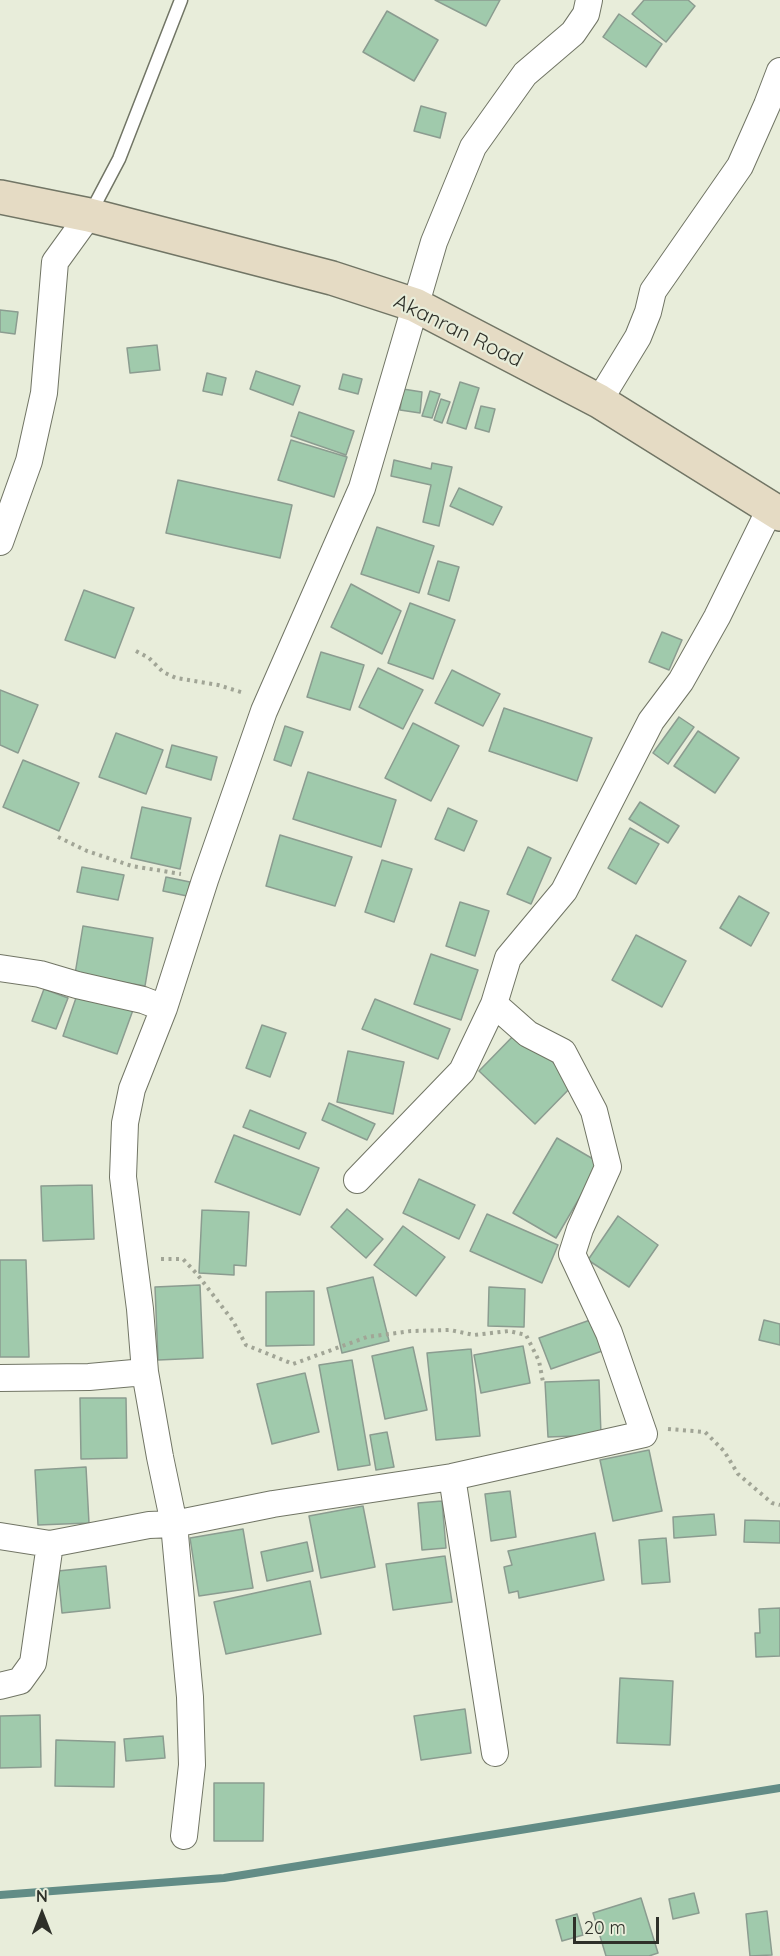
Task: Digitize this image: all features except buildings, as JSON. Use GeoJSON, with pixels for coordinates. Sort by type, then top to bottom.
{"type":"FeatureCollection","features":[{"type":"Feature","properties":{"kind":"main road","name":"Akanran Road"},"geometry":{"type":"LineString","coordinates":[[0,197],[89,215],[332,278],[415,305],[599,401],[776,511]]}},
{"type":"Feature","properties":{"kind":"street"},"geometry":{"type":"LineString","coordinates":[[184,1836],[192,1765],[190,1697],[174,1524],[145,1372],[134,1258],[123,1177],[125,1123],[132,1089],[164,1008],[205,880],[271,695],[362,488],[434,242],[473,147],[525,74],[573,33],[586,15],[589,0]]}},
{"type":"Feature","properties":{"kind":"street"},"geometry":{"type":"LineString","coordinates":[[599,401],[638,337],[653,291],[740,166],[780,71]]}},
{"type":"Feature","properties":{"kind":"street"},"geometry":{"type":"LineString","coordinates":[[0,542],[29,461],[44,393],[55,262],[89,215]]}},
{"type":"Feature","properties":{"kind":"street"},"geometry":{"type":"LineString","coordinates":[[357,1180],[462,1071],[494,1004],[508,958],[564,891],[651,721],[681,681],[776,511]]}},
{"type":"Feature","properties":{"kind":"street"},"geometry":{"type":"LineString","coordinates":[[0,968],[40,974],[76,985],[143,1000],[164,1008]]}},
{"type":"Feature","properties":{"kind":"street"},"geometry":{"type":"LineString","coordinates":[[0,1536],[50,1544],[149,1525],[174,1524],[273,1504],[452,1477],[644,1434],[609,1333],[572,1254],[580,1229],[608,1167],[594,1112],[563,1052],[528,1034],[494,1004]]}},
{"type":"Feature","properties":{"kind":"street"},"geometry":{"type":"LineString","coordinates":[[0,1378],[89,1377],[145,1372]]}},
{"type":"Feature","properties":{"kind":"street"},"geometry":{"type":"LineString","coordinates":[[452,1477],[495,1753]]}},
{"type":"Feature","properties":{"kind":"street"},"geometry":{"type":"LineString","coordinates":[[0,1686],[20,1681],[33,1663],[50,1544]]}},
{"type":"Feature","properties":{"kind":"lane"},"geometry":{"type":"LineString","coordinates":[[89,215],[119,159],[181,0]]}},
{"type":"Feature","properties":{"kind":"path"},"geometry":{"type":"LineString","coordinates":[[136,651],[149,658],[163,672],[176,678],[218,685],[249,694],[271,695]]}},
{"type":"Feature","properties":{"kind":"path"},"geometry":{"type":"LineString","coordinates":[[58,837],[87,851],[132,866],[205,880]]}},
{"type":"Feature","properties":{"kind":"path"},"geometry":{"type":"LineString","coordinates":[[134,1258],[183,1259],[233,1321],[246,1345],[293,1364],[378,1335],[411,1330],[450,1330],[474,1335],[509,1330],[526,1335],[539,1361],[543,1382]]}},
{"type":"Feature","properties":{"kind":"path"},"geometry":{"type":"LineString","coordinates":[[644,1434],[674,1428],[705,1432],[724,1451],[738,1474],[772,1503],[780,1505]]}},
{"type":"Feature","properties":{"kind":"waterway"},"geometry":{"type":"LineString","coordinates":[[0,1895],[224,1878],[780,1788]]}}]}
